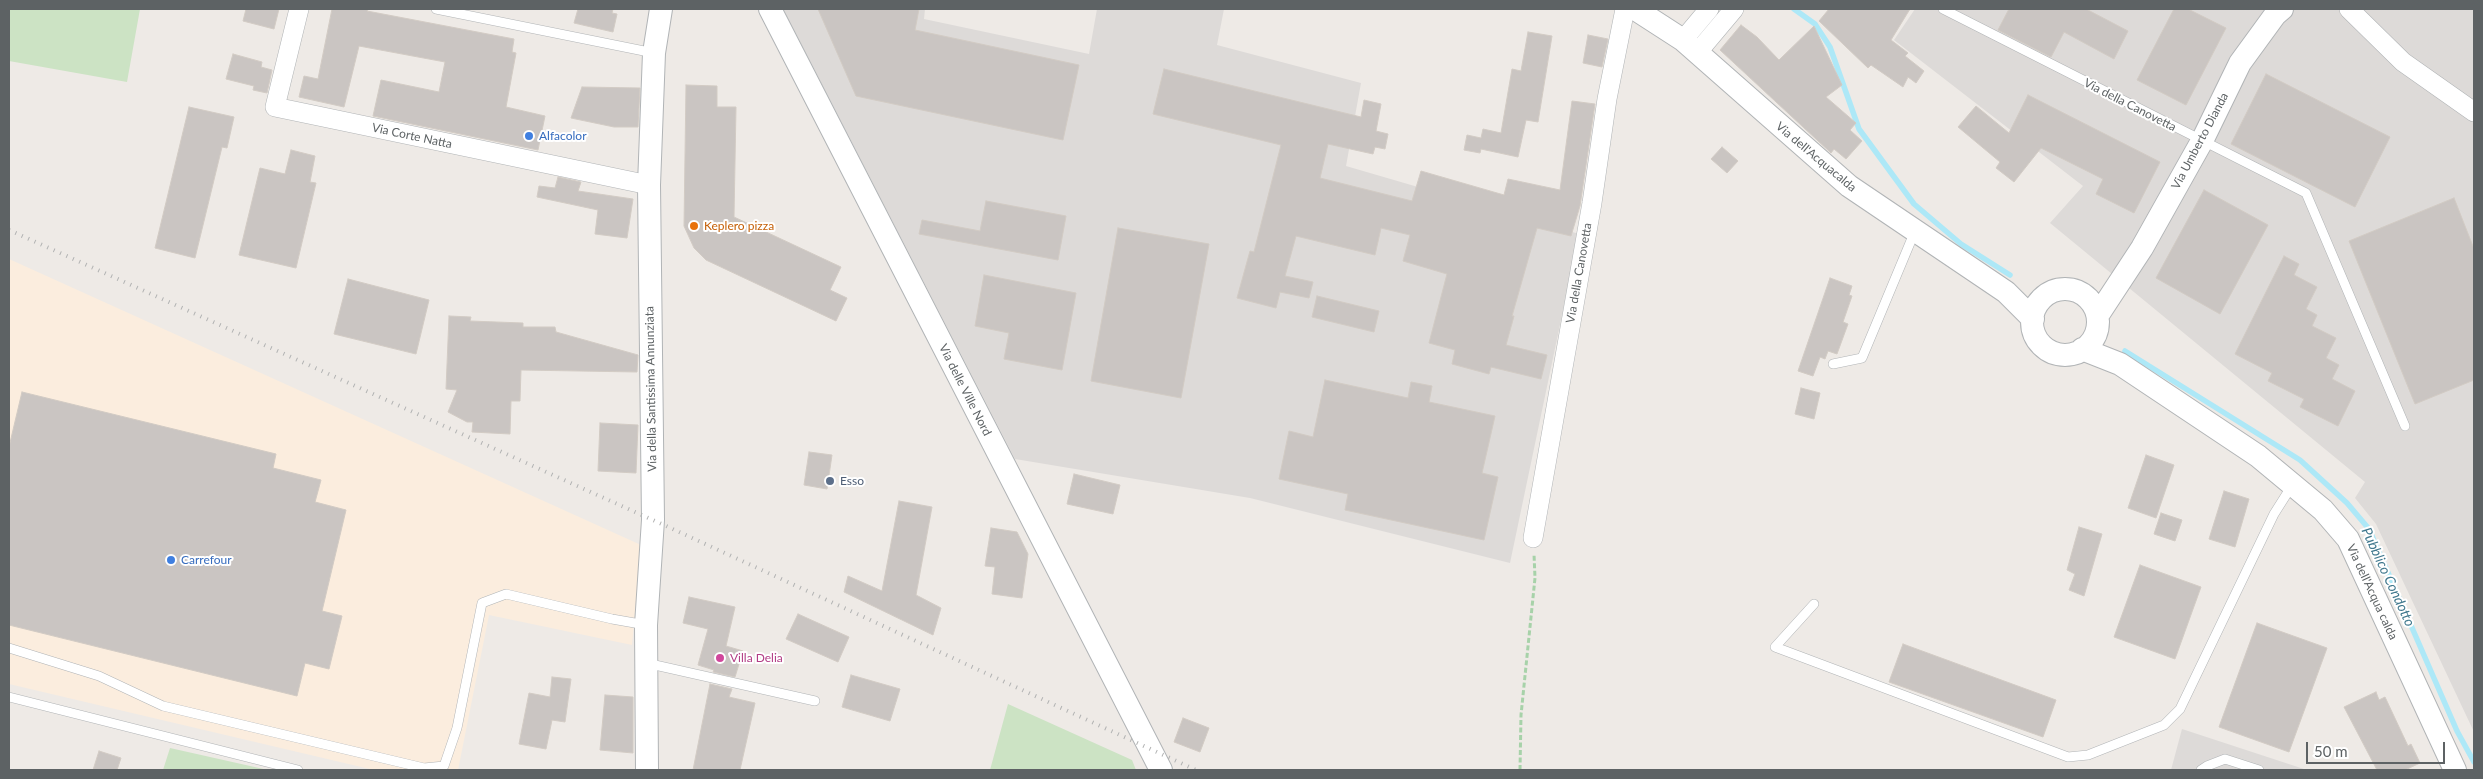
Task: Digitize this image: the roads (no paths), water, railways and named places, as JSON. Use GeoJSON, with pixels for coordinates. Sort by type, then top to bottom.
{"type":"FeatureCollection","features":[{"type":"Feature","properties":{"kind":"street","name":"Via Corte Natta"},"geometry":{"type":"LineString","coordinates":[[299,9],[275,107],[649,185]]}},
{"type":"Feature","properties":{"kind":"street","name":"Via della Santissima Annunziata"},"geometry":{"type":"LineString","coordinates":[[647,770],[646,625],[653,520],[649,185],[654,54],[661,9]]}},
{"type":"Feature","properties":{"kind":"street","name":"Via delle Ville Nord"},"geometry":{"type":"LineString","coordinates":[[770,9],[1161,770]]}},
{"type":"Feature","properties":{"kind":"street","name":"Via della Canovetta"},"geometry":{"type":"LineString","coordinates":[[1533,538],[1592,203],[1607,99],[1625,9]]}},
{"type":"Feature","properties":{"kind":"street","name":"Via dell'Acquacalda"},"geometry":{"type":"LineString","coordinates":[[1635,9],[1690,47],[1849,186],[2006,292],[2033,319]]}},
{"type":"Feature","properties":{"kind":"street"},"geometry":{"type":"LineString","coordinates":[[1690,47],[1709,9]]}},
{"type":"Feature","properties":{"kind":"street"},"geometry":{"type":"LineString","coordinates":[[1690,47],[1734,9]]}},
{"type":"Feature","properties":{"kind":"street","name":"Via Umberto Dianda"},"geometry":{"type":"LineString","coordinates":[[2098,319],[2121,277],[2142,248],[2202,141],[2240,63],[2275,15],[2282,9]]}},
{"type":"Feature","properties":{"kind":"street"},"geometry":{"type":"LineString","coordinates":[[2349,9],[2403,62],[2474,112]]}},
{"type":"Feature","properties":{"kind":"street"},"geometry":{"type":"LineString","coordinates":[[2006,292],[2049,293],[2064,289],[2080,292],[2121,277]]}},
{"type":"Feature","properties":{"kind":"street"},"geometry":{"type":"LineString","coordinates":[[2049,293],[2038,304],[2033,319],[2037,338],[2046,348],[2063,354],[2082,349],[2091,343],[2098,319],[2094,306],[2080,292]]}},
{"type":"Feature","properties":{"kind":"street","name":"Via dell'Acqua calda"},"geometry":{"type":"LineString","coordinates":[[2098,319],[2120,364]]}},
{"type":"Feature","properties":{"kind":"street","name":"Via dell'Acqua calda"},"geometry":{"type":"LineString","coordinates":[[2082,349],[2120,364],[2258,456],[2323,510],[2348,539],[2455,770]]}},
{"type":"Feature","properties":{"kind":"lane"},"geometry":{"type":"LineString","coordinates":[[436,9],[654,54]]}},
{"type":"Feature","properties":{"kind":"lane","name":"Via della Canovetta"},"geometry":{"type":"LineString","coordinates":[[1943,9],[2306,193],[2405,426]]}},
{"type":"Feature","properties":{"kind":"lane"},"geometry":{"type":"LineString","coordinates":[[1833,364],[1862,358],[1915,230]]}},
{"type":"Feature","properties":{"kind":"lane"},"geometry":{"type":"LineString","coordinates":[[1814,604],[1775,647],[2068,757],[2088,755],[2164,726],[2180,709],[2274,514],[2293,484]]}},
{"type":"Feature","properties":{"kind":"lane"},"geometry":{"type":"LineString","coordinates":[[9,648],[99,676],[163,706],[424,768],[444,766],[457,728],[482,603],[506,594],[646,625]]}},
{"type":"Feature","properties":{"kind":"lane"},"geometry":{"type":"LineString","coordinates":[[646,663],[815,701]]}},
{"type":"Feature","properties":{"kind":"lane"},"geometry":{"type":"LineString","coordinates":[[9,697],[298,770]]}},
{"type":"Feature","properties":{"kind":"lane"},"geometry":{"type":"LineString","coordinates":[[2201,770],[2225,759],[2259,770]]}},
{"type":"Feature","properties":{"kind":"waterway","name":"Pubblico Condotto"},"geometry":{"type":"LineString","coordinates":[[1794,9],[1815,24],[1830,47],[1859,129],[1914,204],[1961,244],[2010,275]]}},
{"type":"Feature","properties":{"kind":"waterway","name":"Pubblico Condotto"},"geometry":{"type":"LineString","coordinates":[[2125,351],[2300,460],[2347,503],[2369,529],[2457,731],[2474,762]]}},
{"type":"Feature","properties":{"kind":"railway"},"geometry":{"type":"LineString","coordinates":[[9,230],[664,525],[1196,770]]}},
{"type":"Feature","properties":{"kind":"place","name":"Alfacolor"},"geometry":{"type":"Point","coordinates":[529,136]}},
{"type":"Feature","properties":{"kind":"place","name":"Keplero pizza"},"geometry":{"type":"Point","coordinates":[694,226]}},
{"type":"Feature","properties":{"kind":"place","name":"Esso"},"geometry":{"type":"Point","coordinates":[830,481]}},
{"type":"Feature","properties":{"kind":"place","name":"Carrefour"},"geometry":{"type":"Point","coordinates":[171,560]}},
{"type":"Feature","properties":{"kind":"place","name":"Villa Delia"},"geometry":{"type":"Point","coordinates":[720,658]}}]}
